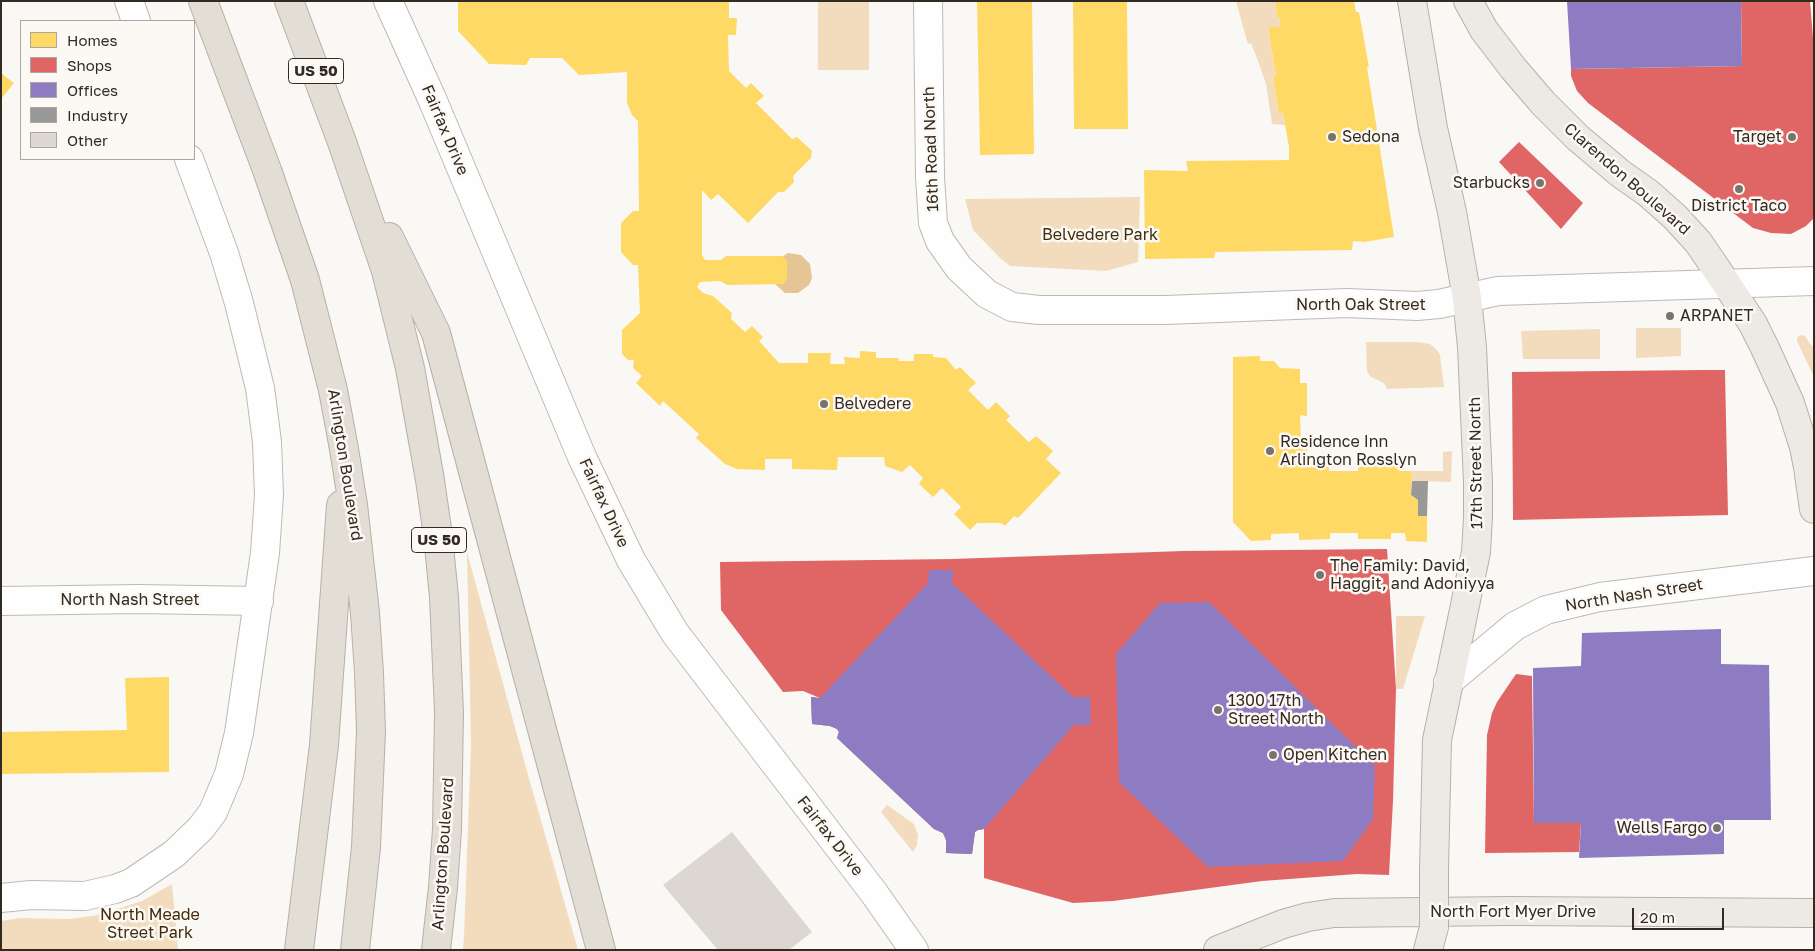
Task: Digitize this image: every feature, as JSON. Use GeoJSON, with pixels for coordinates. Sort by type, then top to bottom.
{"type":"FeatureCollection","features":[{"type":"Feature","properties":{"kind":"highway","name":"Arlington Boulevard"},"geometry":{"type":"LineString","coordinates":[[203,1],[267,170],[305,280],[333,390],[344,449],[360,561],[365,613],[371,731],[363,879],[354,950]]}},
{"type":"Feature","properties":{"kind":"highway","name":"Arlington Boulevard"},"geometry":{"type":"LineString","coordinates":[[289,1],[342,142],[386,272],[410,368],[422,427],[438,536],[447,643],[449,722],[448,829],[444,887],[436,950]]}},
{"type":"Feature","properties":{"kind":"highway"},"geometry":{"type":"LineString","coordinates":[[342,142],[436,333],[601,950]]}},
{"type":"Feature","properties":{"kind":"highway"},"geometry":{"type":"LineString","coordinates":[[299,950],[324,745],[344,449]]}},
{"type":"Feature","properties":{"kind":"highway"},"geometry":{"type":"LineString","coordinates":[[587,902],[621,950]]}},
{"type":"Feature","properties":{"kind":"main road","name":"17th Street North"},"geometry":{"type":"LineString","coordinates":[[1412,1],[1433,128],[1452,212],[1467,298],[1472,347],[1478,483],[1477,540],[1436,750],[1431,938]]}},
{"type":"Feature","properties":{"kind":"main road","name":"Clarendon Boulevard"},"geometry":{"type":"LineString","coordinates":[[1468,1],[1484,30],[1507,61],[1543,103],[1578,138],[1621,174],[1648,193],[1675,217],[1698,242],[1726,283],[1757,332],[1790,403],[1807,462],[1814,510]]}},
{"type":"Feature","properties":{"kind":"main road","name":"North Fort Myer Drive"},"geometry":{"type":"LineString","coordinates":[[1218,950],[1283,924],[1308,917],[1334,913],[1510,911],[1814,912]]}},
{"type":"Feature","properties":{"kind":"street"},"geometry":{"type":"LineString","coordinates":[[129,1],[136,20]]}},
{"type":"Feature","properties":{"kind":"street","name":"Fairfax Drive"},"geometry":{"type":"LineString","coordinates":[[388,1],[433,101],[582,457],[635,568],[674,633],[874,893],[914,950]]}},
{"type":"Feature","properties":{"kind":"street","name":"16th Road North"},"geometry":{"type":"LineString","coordinates":[[928,1],[932,215],[936,231],[948,254],[974,283]]}},
{"type":"Feature","properties":{"kind":"street"},"geometry":{"type":"LineString","coordinates":[[1,898],[31,895],[85,896],[131,883],[168,858],[188,842],[201,828],[213,812],[230,774],[239,733],[265,553],[269,495],[264,412],[255,364],[229,270],[189,160]]}},
{"type":"Feature","properties":{"kind":"street","name":"North Oak Street"},"geometry":{"type":"LineString","coordinates":[[974,283],[987,294],[1004,304],[1017,308],[1039,310],[1193,309],[1347,302],[1417,306],[1439,304],[1498,291],[1814,281]]}},
{"type":"Feature","properties":{"kind":"street","name":"North Nash Street"},"geometry":{"type":"LineString","coordinates":[[1448,682],[1515,626],[1546,610],[1600,597],[1814,571]]}},
{"type":"Feature","properties":{"kind":"street","name":"North Nash Street"},"geometry":{"type":"LineString","coordinates":[[1,601],[138,598],[259,601]]}},
{"type":"Feature","properties":{"kind":"green space"},"geometry":{"type":"Polygon","coordinates":[[[818,1],[869,1],[869,70],[818,70],[818,1]]]}},
{"type":"Feature","properties":{"kind":"green space"},"geometry":{"type":"Polygon","coordinates":[[[1236,1],[1275,1],[1277,17],[1279,17],[1281,26],[1268,29],[1276,76],[1273,77],[1279,114],[1283,113],[1285,125],[1272,124],[1266,84],[1251,43],[1248,44],[1236,1]]]}},
{"type":"Feature","properties":{"kind":"green space","name":"Belvedere Park"},"geometry":{"type":"Polygon","coordinates":[[[1140,197],[1138,262],[1106,271],[1010,266],[973,230],[965,199],[1140,197]]]}},
{"type":"Feature","properties":{"kind":"green space"},"geometry":{"type":"Polygon","coordinates":[[[1636,328],[1681,328],[1681,356],[1636,358],[1636,328]]]}},
{"type":"Feature","properties":{"kind":"green space"},"geometry":{"type":"Polygon","coordinates":[[[1600,329],[1600,359],[1523,359],[1521,331],[1600,329]]]}},
{"type":"Feature","properties":{"kind":"green space"},"geometry":{"type":"Polygon","coordinates":[[[1802,335],[1814,347],[1814,377],[1797,341],[1797,337],[1802,335]]]}},
{"type":"Feature","properties":{"kind":"green space"},"geometry":{"type":"Polygon","coordinates":[[[1366,342],[1418,342],[1430,344],[1440,355],[1444,387],[1387,389],[1384,383],[1371,377],[1367,372],[1366,342]]]}},
{"type":"Feature","properties":{"kind":"green space"},"geometry":{"type":"Polygon","coordinates":[[[1452,451],[1451,482],[1412,481],[1412,471],[1443,471],[1443,452],[1452,451]]]}},
{"type":"Feature","properties":{"kind":"green space"},"geometry":{"type":"Polygon","coordinates":[[[467,552],[578,950],[463,950],[471,743],[467,552]]]}},
{"type":"Feature","properties":{"kind":"green space"},"geometry":{"type":"Polygon","coordinates":[[[1396,616],[1425,616],[1403,689],[1396,689],[1396,616]]]}},
{"type":"Feature","properties":{"kind":"green space"},"geometry":{"type":"Polygon","coordinates":[[[887,805],[914,824],[918,835],[917,845],[913,852],[881,812],[887,805]]]}},
{"type":"Feature","properties":{"kind":"green space","name":"North Meade Street Park"},"geometry":{"type":"Polygon","coordinates":[[[172,884],[178,950],[1,950],[1,921],[20,918],[69,919],[98,915],[142,901],[172,884]]]}},
{"type":"Feature","properties":{"kind":"shaded area"},"geometry":{"type":"Polygon","coordinates":[[[788,253],[801,255],[810,264],[812,278],[809,285],[798,293],[785,293],[775,284],[777,260],[788,253]]]}},
{"type":"Feature","properties":{"kind":"building: Homes"},"geometry":{"type":"Polygon","coordinates":[[[458,1],[729,1],[729,18],[737,18],[736,35],[728,35],[729,71],[746,88],[751,83],[764,96],[756,103],[792,139],[797,137],[812,151],[811,158],[793,176],[794,182],[784,192],[778,192],[748,223],[718,194],[711,200],[702,190],[702,255],[705,260],[721,260],[726,256],[783,256],[787,261],[787,278],[784,284],[727,285],[720,281],[700,282],[697,287],[703,293],[713,296],[732,313],[731,319],[745,332],[752,326],[763,337],[759,341],[779,363],[808,363],[808,353],[831,353],[830,364],[845,364],[844,357],[860,358],[860,351],[876,352],[876,358],[899,358],[898,361],[914,361],[914,354],[933,354],[933,357],[946,358],[956,370],[960,367],[976,383],[968,390],[988,410],[996,402],[1010,416],[1006,420],[1029,442],[1036,436],[1053,451],[1046,459],[1061,473],[1018,518],[1014,516],[1005,526],[1001,523],[977,523],[970,530],[954,514],[961,507],[942,488],[933,497],[919,484],[923,478],[910,465],[902,472],[885,466],[884,457],[838,457],[837,470],[792,469],[792,459],[765,459],[765,470],[737,469],[725,464],[696,438],[699,434],[663,401],[660,406],[636,383],[642,376],[633,368],[634,360],[628,360],[622,354],[622,330],[640,313],[638,265],[633,265],[621,252],[621,223],[633,211],[639,211],[638,121],[632,115],[627,103],[627,72],[579,75],[562,58],[530,58],[526,65],[489,64],[458,31],[458,1]]]}},
{"type":"Feature","properties":{"kind":"building: Homes"},"geometry":{"type":"Polygon","coordinates":[[[977,1],[1032,1],[1034,154],[980,155],[977,1]]]}},
{"type":"Feature","properties":{"kind":"building: Homes"},"geometry":{"type":"Polygon","coordinates":[[[1073,1],[1127,1],[1128,129],[1074,129],[1073,1]]]}},
{"type":"Feature","properties":{"kind":"building: Homes","name":"Sedona"},"geometry":{"type":"Polygon","coordinates":[[[1275,1],[1354,1],[1356,12],[1359,12],[1369,67],[1367,67],[1394,237],[1364,242],[1353,241],[1352,250],[1215,252],[1214,258],[1145,259],[1144,170],[1188,171],[1186,161],[1289,160],[1289,147],[1283,113],[1279,114],[1273,77],[1276,76],[1268,28],[1281,26],[1279,17],[1277,17],[1275,1]]]}},
{"type":"Feature","properties":{"kind":"building: Homes"},"geometry":{"type":"Polygon","coordinates":[[[1,73],[14,83],[1,99],[1,73]]]}},
{"type":"Feature","properties":{"kind":"building: Homes","name":"Residence Inn Arlington Rosslyn"},"geometry":{"type":"Polygon","coordinates":[[[1260,356],[1260,361],[1274,361],[1280,368],[1300,369],[1300,383],[1307,383],[1307,416],[1300,415],[1301,443],[1307,442],[1307,459],[1313,466],[1329,465],[1329,471],[1358,471],[1358,465],[1400,466],[1400,471],[1412,471],[1411,495],[1418,500],[1418,516],[1427,516],[1427,542],[1406,541],[1405,533],[1391,533],[1391,539],[1358,539],[1358,533],[1330,533],[1330,539],[1299,540],[1299,533],[1271,534],[1271,540],[1251,541],[1233,522],[1233,357],[1260,356]]]}},
{"type":"Feature","properties":{"kind":"building: Homes"},"geometry":{"type":"Polygon","coordinates":[[[169,677],[169,772],[1,774],[1,732],[127,730],[125,678],[169,677]]]}},
{"type":"Feature","properties":{"kind":"building: Shops"},"geometry":{"type":"Polygon","coordinates":[[[1741,1],[1810,1],[1814,50],[1814,218],[1806,226],[1791,234],[1771,233],[1753,228],[1588,103],[1577,91],[1571,76],[1571,69],[1742,66],[1741,1]]]}},
{"type":"Feature","properties":{"kind":"building: Shops","name":"Starbucks"},"geometry":{"type":"Polygon","coordinates":[[[1519,142],[1583,203],[1561,229],[1499,162],[1519,142]]]}},
{"type":"Feature","properties":{"kind":"building: Shops"},"geometry":{"type":"Polygon","coordinates":[[[1725,370],[1728,515],[1513,520],[1512,372],[1725,370]]]}},
{"type":"Feature","properties":{"kind":"building: Shops"},"geometry":{"type":"Polygon","coordinates":[[[1387,549],[1396,689],[1389,875],[1357,874],[1262,881],[1113,901],[1073,903],[984,878],[984,829],[975,832],[972,854],[946,853],[946,840],[943,833],[934,829],[837,738],[839,732],[837,729],[830,726],[812,724],[811,697],[820,698],[803,691],[783,692],[721,610],[720,562],[952,559],[1183,551],[1387,549]]]}},
{"type":"Feature","properties":{"kind":"building: Shops"},"geometry":{"type":"Polygon","coordinates":[[[1516,674],[1532,676],[1534,823],[1581,823],[1579,852],[1485,853],[1487,735],[1492,713],[1497,702],[1516,674]]]}},
{"type":"Feature","properties":{"kind":"building: Offices"},"geometry":{"type":"Polygon","coordinates":[[[1567,1],[1741,1],[1742,66],[1571,69],[1567,1]]]}},
{"type":"Feature","properties":{"kind":"building: Offices"},"geometry":{"type":"Polygon","coordinates":[[[929,570],[953,570],[952,583],[1073,697],[1090,697],[1091,725],[1074,725],[984,829],[975,832],[972,854],[946,853],[946,840],[943,833],[934,829],[837,738],[839,732],[837,729],[830,726],[812,724],[811,697],[820,698],[928,583],[929,570]]]}},
{"type":"Feature","properties":{"kind":"building: Offices","name":"1300 17th Street North"},"geometry":{"type":"Polygon","coordinates":[[[1209,602],[1375,766],[1373,819],[1343,861],[1208,867],[1119,782],[1116,654],[1160,603],[1209,602]]]}},
{"type":"Feature","properties":{"kind":"building: Offices"},"geometry":{"type":"Polygon","coordinates":[[[1721,629],[1721,664],[1769,665],[1771,820],[1724,820],[1724,854],[1579,858],[1581,823],[1534,823],[1533,668],[1581,666],[1582,633],[1721,629]]]}},
{"type":"Feature","properties":{"kind":"building: Industry"},"geometry":{"type":"Polygon","coordinates":[[[1412,481],[1428,481],[1427,516],[1418,516],[1418,500],[1411,495],[1412,481]]]}},
{"type":"Feature","properties":{"kind":"building: Other"},"geometry":{"type":"Polygon","coordinates":[[[732,832],[812,932],[789,950],[718,950],[663,885],[732,832]]]}},
{"type":"Feature","properties":{"kind":"place","name":"Sedona"},"geometry":{"type":"Point","coordinates":[1332,137]}},
{"type":"Feature","properties":{"kind":"place","name":"Target"},"geometry":{"type":"Point","coordinates":[1792,137]}},
{"type":"Feature","properties":{"kind":"place","name":"Starbucks"},"geometry":{"type":"Point","coordinates":[1540,183]}},
{"type":"Feature","properties":{"kind":"place","name":"District Taco"},"geometry":{"type":"Point","coordinates":[1739,189]}},
{"type":"Feature","properties":{"kind":"place","name":"ARPANET"},"geometry":{"type":"Point","coordinates":[1670,316]}},
{"type":"Feature","properties":{"kind":"place","name":"Belvedere"},"geometry":{"type":"Point","coordinates":[824,404]}},
{"type":"Feature","properties":{"kind":"place","name":"Residence Inn Arlington Rosslyn"},"geometry":{"type":"Point","coordinates":[1270,451]}},
{"type":"Feature","properties":{"kind":"place","name":"The Family: David, Haggit, and Adoniyya"},"geometry":{"type":"Point","coordinates":[1320,575]}},
{"type":"Feature","properties":{"kind":"place","name":"1300 17th Street North"},"geometry":{"type":"Point","coordinates":[1218,710]}},
{"type":"Feature","properties":{"kind":"place","name":"Open Kitchen"},"geometry":{"type":"Point","coordinates":[1273,755]}},
{"type":"Feature","properties":{"kind":"place","name":"Wells Fargo"},"geometry":{"type":"Point","coordinates":[1717,828]}}]}
